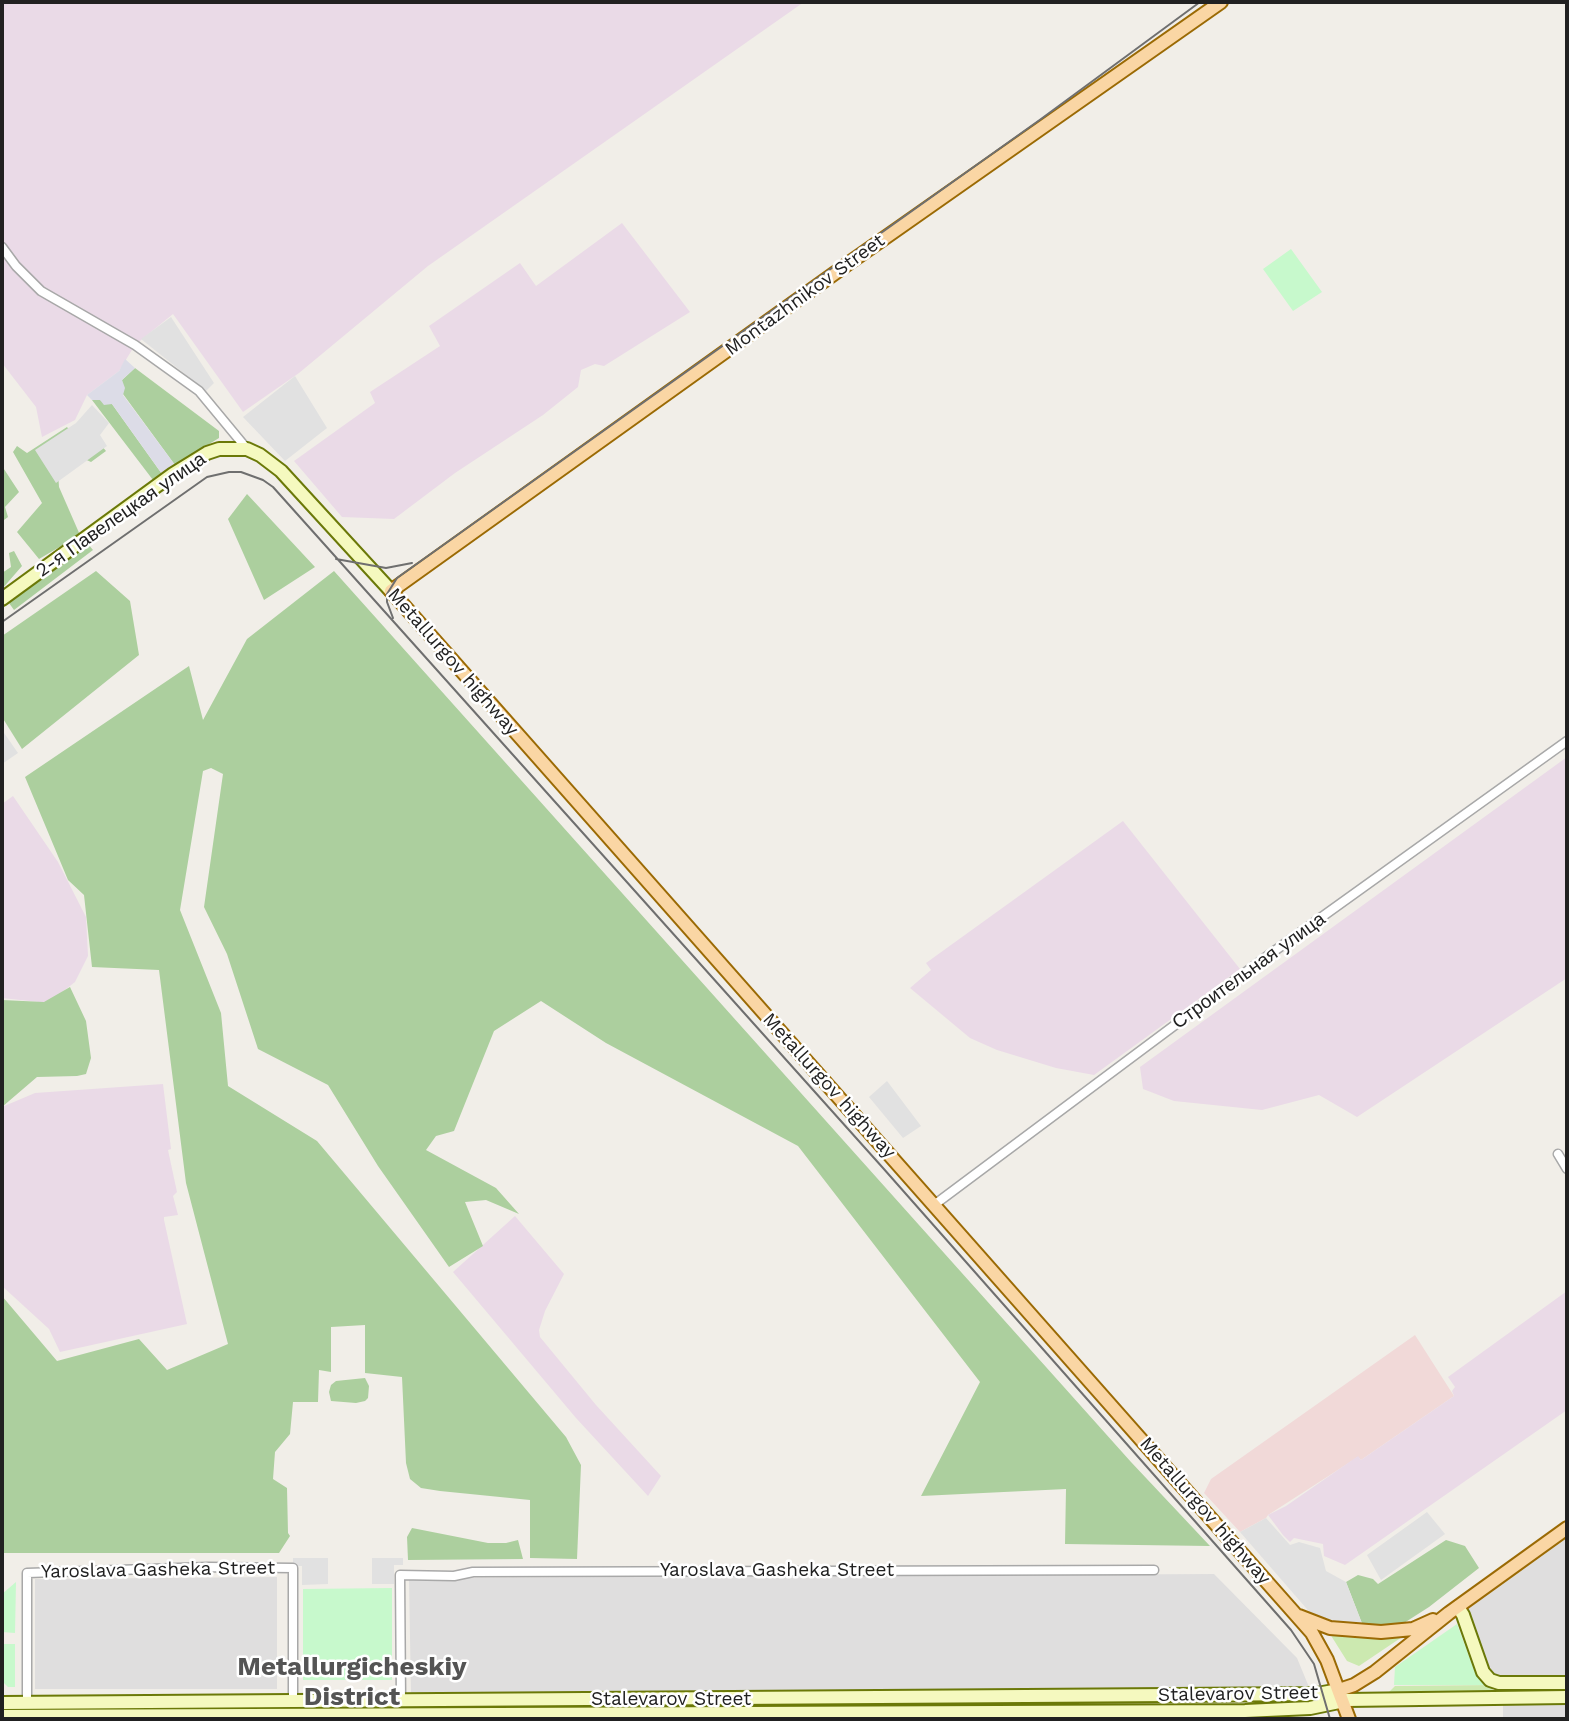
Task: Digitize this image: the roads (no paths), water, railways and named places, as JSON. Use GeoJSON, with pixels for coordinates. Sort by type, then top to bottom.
{"type":"FeatureCollection","features":[{"type":"Feature","properties":{"kind":"main road","name":"Montazhnikov Street"},"geometry":{"type":"LineString","coordinates":[[391,591],[849,263],[1222,2]]}},
{"type":"Feature","properties":{"kind":"main road","name":"2-я Павелецкая улица"},"geometry":{"type":"LineString","coordinates":[[2,599],[207,453],[219,449],[247,449]]}},
{"type":"Feature","properties":{"kind":"main road","name":"Metallurgov highway"},"geometry":{"type":"LineString","coordinates":[[247,449],[281,471],[391,591],[1294,1614],[1320,1646],[1343,1697],[1349,1719]]}},
{"type":"Feature","properties":{"kind":"main road"},"geometry":{"type":"LineString","coordinates":[[1343,1697],[1453,1610],[1567,1528]]}},
{"type":"Feature","properties":{"kind":"main road"},"geometry":{"type":"LineString","coordinates":[[1294,1614],[1330,1628],[1381,1632],[1413,1629],[1453,1610]]}},
{"type":"Feature","properties":{"kind":"main road"},"geometry":{"type":"LineString","coordinates":[[1453,1610],[1463,1615],[1485,1675],[1490,1680],[1499,1683],[1567,1683]]}},
{"type":"Feature","properties":{"kind":"main road"},"geometry":{"type":"LineString","coordinates":[[1494,1698],[1499,1683]]}},
{"type":"Feature","properties":{"kind":"main road"},"geometry":{"type":"LineString","coordinates":[[1292,1694],[1294,1714]]}},
{"type":"Feature","properties":{"kind":"main road","name":"Stalevarov Street"},"geometry":{"type":"LineString","coordinates":[[401,1711],[821,1698],[1292,1694],[1343,1697],[1567,1697]]}},
{"type":"Feature","properties":{"kind":"main road"},"geometry":{"type":"LineString","coordinates":[[1140,1695],[1140,1715]]}},
{"type":"Feature","properties":{"kind":"main road","name":"Stalevarov Street"},"geometry":{"type":"LineString","coordinates":[[2,1716],[401,1711],[821,1716],[1294,1714],[1321,1707],[1343,1697]]}},
{"type":"Feature","properties":{"kind":"main road"},"geometry":{"type":"LineString","coordinates":[[821,1698],[821,1716]]}},
{"type":"Feature","properties":{"kind":"main road","name":"Stalevarov Street"},"geometry":{"type":"LineString","coordinates":[[2,1703],[293,1712]]}},
{"type":"Feature","properties":{"kind":"street"},"geometry":{"type":"LineString","coordinates":[[2,247],[41,291],[135,345],[199,390],[247,449]]}},
{"type":"Feature","properties":{"kind":"street","name":"Строительная улица"},"geometry":{"type":"LineString","coordinates":[[934,1205],[1069,1102],[1567,741]]}},
{"type":"Feature","properties":{"kind":"street"},"geometry":{"type":"LineString","coordinates":[[1558,1154],[1567,1169]]}},
{"type":"Feature","properties":{"kind":"street","name":"Yaroslava Gasheka Street"},"geometry":{"type":"LineString","coordinates":[[27,1703],[27,1573],[150,1568],[293,1568],[293,1712]]}},
{"type":"Feature","properties":{"kind":"street","name":"Yaroslava Gasheka Street"},"geometry":{"type":"LineString","coordinates":[[401,1711],[400,1575],[454,1576],[473,1572],[1154,1570]]}},
{"type":"Feature","properties":{"kind":"tram line"},"geometry":{"type":"LineString","coordinates":[[393,618],[387,594],[397,578],[1041,119],[1200,2]]}},
{"type":"Feature","properties":{"kind":"tram line"},"geometry":{"type":"LineString","coordinates":[[2,622],[207,477],[241,472],[273,487],[883,1168],[1291,1630],[1314,1664],[1330,1719]]}},
{"type":"Feature","properties":{"kind":"tram line"},"geometry":{"type":"LineString","coordinates":[[336,559],[386,568],[412,563]]}},
{"type":"Feature","properties":{"kind":"district","name":"Metallurgicheskiy District"},"geometry":{"type":"Point","coordinates":[352,1682]}}]}
